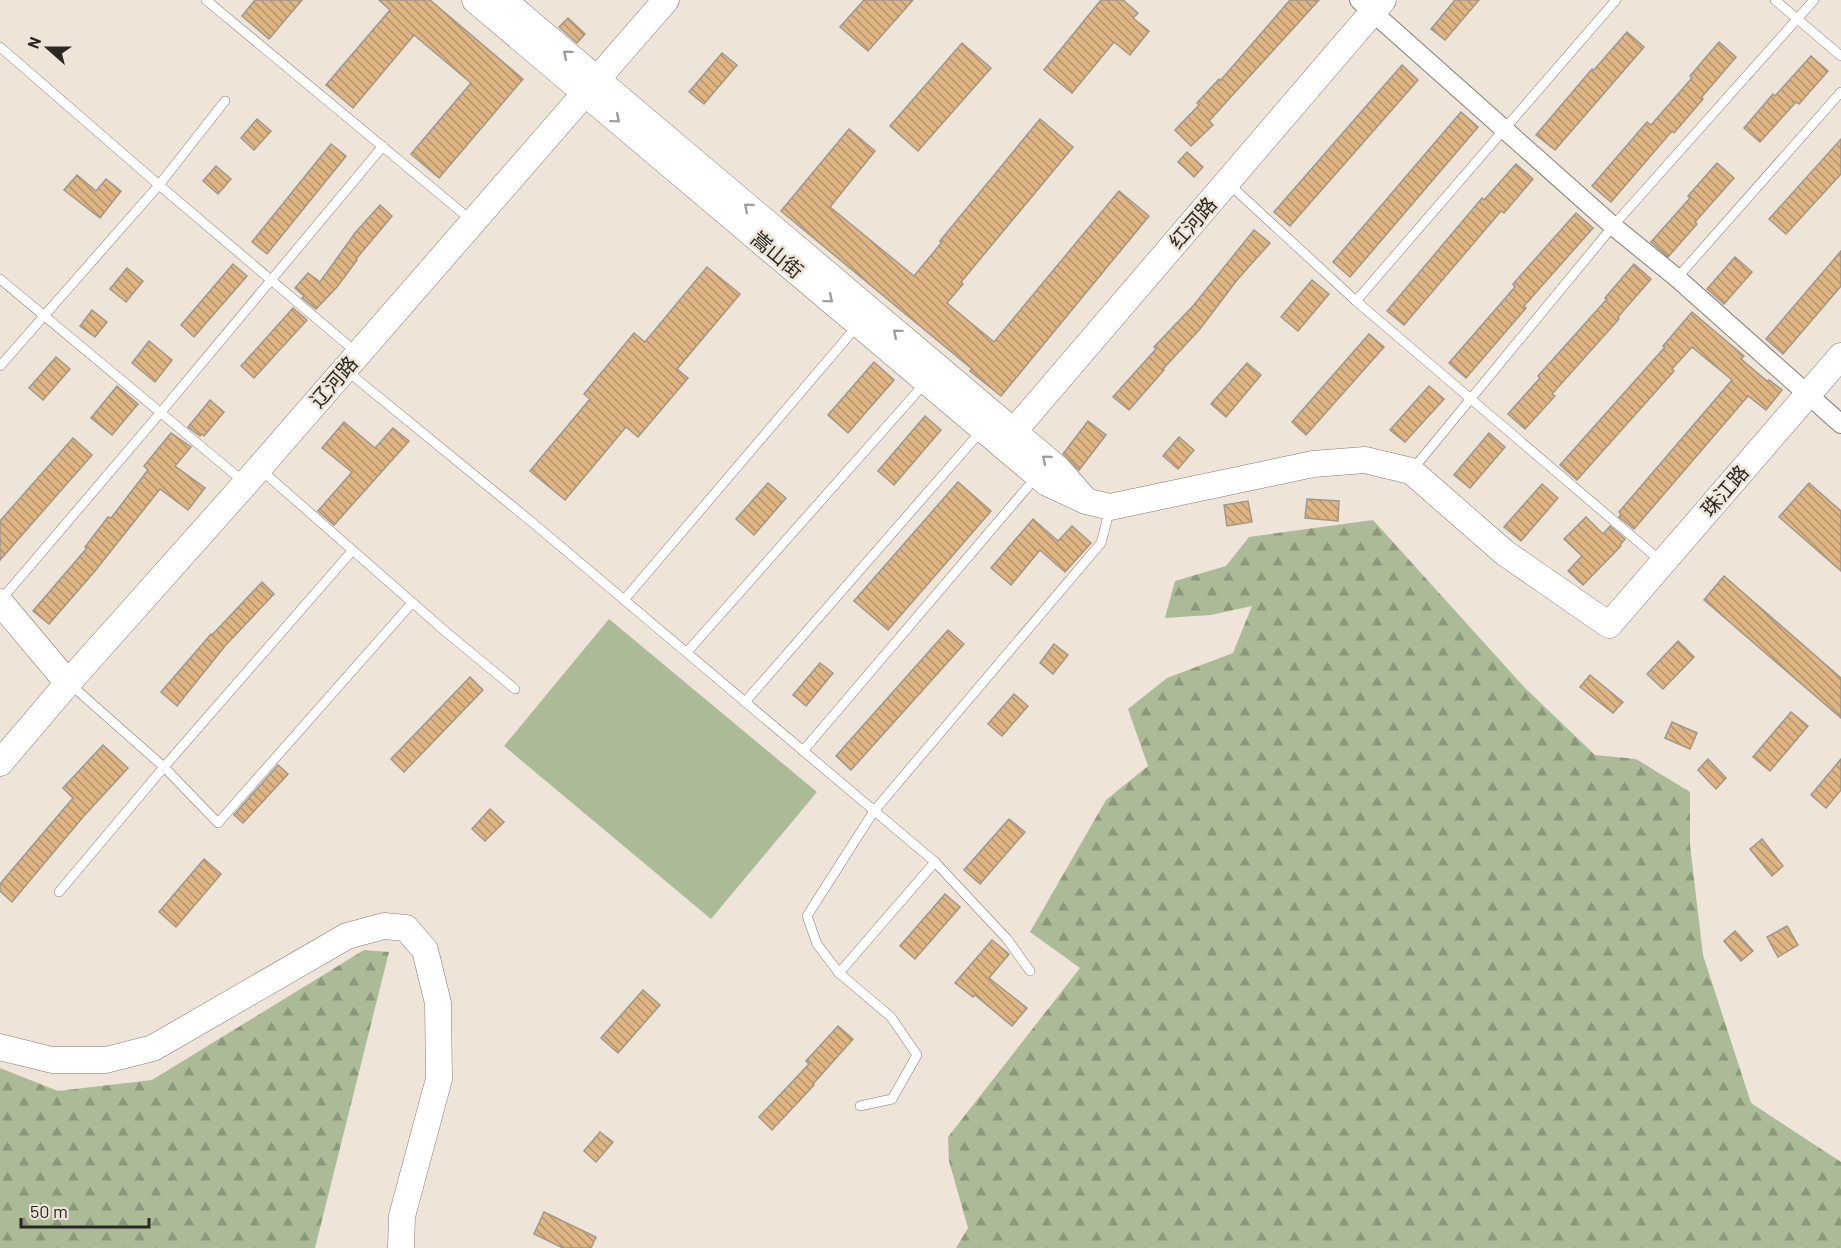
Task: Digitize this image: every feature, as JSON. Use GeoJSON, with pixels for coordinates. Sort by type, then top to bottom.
{"type":"FeatureCollection","features":[{"type":"Feature","properties":{"kind":"street","name":"嵩山街"},"geometry":{"type":"LineString","coordinates":[[475,0],[592,86],[1008,438],[1058,469],[1098,504]]}},
{"type":"Feature","properties":{"kind":"street","name":"辽河路"},"geometry":{"type":"LineString","coordinates":[[0,763],[68,683],[253,476],[666,0]]}},
{"type":"Feature","properties":{"kind":"street","name":"嵩山街"},"geometry":{"type":"LineString","coordinates":[[506,1],[592,86],[859,324],[982,429],[1008,438],[1047,483],[1098,504]]}},
{"type":"Feature","properties":{"kind":"street"},"geometry":{"type":"LineString","coordinates":[[1372,4],[1505,130],[1613,226],[1677,278],[1841,424]]}},
{"type":"Feature","properties":{"kind":"street","name":"红河路"},"geometry":{"type":"LineString","coordinates":[[1008,438],[1227,183],[1372,4]]}},
{"type":"Feature","properties":{"kind":"street","name":"珠江路"},"geometry":{"type":"LineString","coordinates":[[1411,471],[1505,553],[1609,625],[1841,356]]}},
{"type":"Feature","properties":{"kind":"street"},"geometry":{"type":"LineString","coordinates":[[1098,504],[1313,464],[1365,460],[1411,471]]}},
{"type":"Feature","properties":{"kind":"street"},"geometry":{"type":"LineString","coordinates":[[0,602],[68,683]]}},
{"type":"Feature","properties":{"kind":"street"},"geometry":{"type":"LineString","coordinates":[[0,1047],[51,1060],[106,1060],[153,1047],[348,936],[384,927],[406,928],[425,950],[438,1003],[439,1079],[402,1216],[401,1248]]}},
{"type":"Feature","properties":{"kind":"lane"},"geometry":{"type":"LineString","coordinates":[[206,0],[473,222]]}},
{"type":"Feature","properties":{"kind":"lane"},"geometry":{"type":"LineString","coordinates":[[1356,301],[1616,0]]}},
{"type":"Feature","properties":{"kind":"lane"},"geometry":{"type":"LineString","coordinates":[[1775,0],[1841,56]]}},
{"type":"Feature","properties":{"kind":"lane"},"geometry":{"type":"LineString","coordinates":[[1411,471],[1613,226],[1814,0]]}},
{"type":"Feature","properties":{"kind":"lane"},"geometry":{"type":"LineString","coordinates":[[0,47],[271,280],[352,361],[624,600],[935,862],[1007,939],[1030,971]]}},
{"type":"Feature","properties":{"kind":"lane"},"geometry":{"type":"LineString","coordinates":[[1677,278],[1841,92]]}},
{"type":"Feature","properties":{"kind":"lane"},"geometry":{"type":"LineString","coordinates":[[0,366],[159,185],[225,101]]}},
{"type":"Feature","properties":{"kind":"lane"},"geometry":{"type":"LineString","coordinates":[[0,602],[383,146]]}},
{"type":"Feature","properties":{"kind":"lane"},"geometry":{"type":"LineString","coordinates":[[1227,183],[1356,301],[1663,563]]}},
{"type":"Feature","properties":{"kind":"lane"},"geometry":{"type":"LineString","coordinates":[[0,279],[161,412],[253,476],[352,551],[514,689]]}},
{"type":"Feature","properties":{"kind":"lane"},"geometry":{"type":"LineString","coordinates":[[624,600],[859,324]]}},
{"type":"Feature","properties":{"kind":"lane"},"geometry":{"type":"LineString","coordinates":[[687,652],[927,381]]}},
{"type":"Feature","properties":{"kind":"lane"},"geometry":{"type":"LineString","coordinates":[[745,702],[982,429]]}},
{"type":"Feature","properties":{"kind":"lane"},"geometry":{"type":"LineString","coordinates":[[803,751],[1038,475]]}},
{"type":"Feature","properties":{"kind":"lane"},"geometry":{"type":"LineString","coordinates":[[860,1106],[892,1099],[916,1055],[891,1017],[839,973],[817,944],[807,915],[874,811],[1101,543],[1098,504]]}},
{"type":"Feature","properties":{"kind":"lane"},"geometry":{"type":"LineString","coordinates":[[59,892],[164,767],[352,551]]}},
{"type":"Feature","properties":{"kind":"lane"},"geometry":{"type":"LineString","coordinates":[[68,683],[164,767],[218,823],[412,603]]}},
{"type":"Feature","properties":{"kind":"lane"},"geometry":{"type":"LineString","coordinates":[[839,973],[935,862]]}},
{"type":"Feature","properties":{"kind":"green space"},"geometry":{"type":"Polygon","coordinates":[[[1373,520],[1525,688],[1595,755],[1636,759],[1690,792],[1690,845],[1703,955],[1751,1103],[1841,1162],[1841,1248],[956,1248],[968,1228],[949,1161],[948,1137],[1080,968],[1030,932],[1106,800],[1148,766],[1128,709],[1167,678],[1233,653],[1252,606],[1211,615],[1165,618],[1175,581],[1226,566],[1249,537],[1373,520]]]}},
{"type":"Feature","properties":{"kind":"green space"},"geometry":{"type":"Polygon","coordinates":[[[609,619],[817,792],[711,919],[504,746],[609,619]]]}},
{"type":"Feature","properties":{"kind":"green space"},"geometry":{"type":"Polygon","coordinates":[[[364,950],[389,952],[315,1248],[0,1248],[0,1068],[58,1091],[152,1080],[364,950]]]}},
{"type":"Feature","properties":{"kind":"building"},"geometry":{"type":"Polygon","coordinates":[[[255,0],[302,0],[269,39],[242,16],[255,0]]]}},
{"type":"Feature","properties":{"kind":"building"},"geometry":{"type":"Polygon","coordinates":[[[379,0],[430,0],[523,79],[439,178],[411,154],[471,83],[414,35],[353,108],[326,85],[390,10],[379,0]]]}},
{"type":"Feature","properties":{"kind":"building"},"geometry":{"type":"Polygon","coordinates":[[[864,0],[913,0],[868,51],[840,27],[864,0]]]}},
{"type":"Feature","properties":{"kind":"building"},"geometry":{"type":"Polygon","coordinates":[[[1101,0],[1123,0],[1138,13],[1133,18],[1149,31],[1130,55],[1114,42],[1072,93],[1044,70],[1101,0]]]}},
{"type":"Feature","properties":{"kind":"building"},"geometry":{"type":"Polygon","coordinates":[[[1290,0],[1319,0],[1209,121],[1213,125],[1191,146],[1175,130],[1290,0]]]}},
{"type":"Feature","properties":{"kind":"building"},"geometry":{"type":"Polygon","coordinates":[[[1455,0],[1479,0],[1445,40],[1431,29],[1455,0]]]}},
{"type":"Feature","properties":{"kind":"building"},"geometry":{"type":"Polygon","coordinates":[[[568,18],[585,34],[577,43],[559,27],[568,18]]]}},
{"type":"Feature","properties":{"kind":"building"},"geometry":{"type":"Polygon","coordinates":[[[1627,32],[1644,47],[1555,150],[1536,135],[1627,32]]]}},
{"type":"Feature","properties":{"kind":"building"},"geometry":{"type":"Polygon","coordinates":[[[1719,42],[1736,57],[1674,133],[1672,131],[1611,202],[1592,186],[1647,122],[1651,125],[1692,78],[1690,76],[1719,42]]]}},
{"type":"Feature","properties":{"kind":"building"},"geometry":{"type":"Polygon","coordinates":[[[962,43],[991,68],[918,151],[890,126],[962,43]]]}},
{"type":"Feature","properties":{"kind":"building"},"geometry":{"type":"Polygon","coordinates":[[[722,53],[737,65],[704,104],[689,92],[722,53]]]}},
{"type":"Feature","properties":{"kind":"building"},"geometry":{"type":"Polygon","coordinates":[[[1811,56],[1828,71],[1799,104],[1796,102],[1760,142],[1744,128],[1773,94],[1775,96],[1811,56]]]}},
{"type":"Feature","properties":{"kind":"building"},"geometry":{"type":"Polygon","coordinates":[[[1402,65],[1418,80],[1290,226],[1274,212],[1402,65]]]}},
{"type":"Feature","properties":{"kind":"building"},"geometry":{"type":"Polygon","coordinates":[[[1461,112],[1478,127],[1350,277],[1333,262],[1461,112]]]}},
{"type":"Feature","properties":{"kind":"building"},"geometry":{"type":"Polygon","coordinates":[[[257,119],[271,131],[254,150],[241,138],[257,119]]]}},
{"type":"Feature","properties":{"kind":"building"},"geometry":{"type":"Polygon","coordinates":[[[1040,119],[1073,147],[961,282],[963,284],[947,303],[994,342],[1119,191],[1149,216],[1001,396],[970,371],[972,369],[781,211],[849,129],[875,151],[830,207],[914,276],[1040,119]]]}},
{"type":"Feature","properties":{"kind":"building"},"geometry":{"type":"Polygon","coordinates":[[[1841,139],[1841,174],[1786,234],[1769,219],[1841,139]]]}},
{"type":"Feature","properties":{"kind":"building"},"geometry":{"type":"Polygon","coordinates":[[[331,144],[346,156],[267,254],[252,242],[331,144]]]}},
{"type":"Feature","properties":{"kind":"building"},"geometry":{"type":"Polygon","coordinates":[[[1187,152],[1203,167],[1194,177],[1178,162],[1187,152]]]}},
{"type":"Feature","properties":{"kind":"building"},"geometry":{"type":"Polygon","coordinates":[[[1717,163],[1734,178],[1668,257],[1651,242],[1717,163]]]}},
{"type":"Feature","properties":{"kind":"building"},"geometry":{"type":"Polygon","coordinates":[[[1516,164],[1533,179],[1504,213],[1501,211],[1404,325],[1387,311],[1482,198],[1484,200],[1516,164]]]}},
{"type":"Feature","properties":{"kind":"building"},"geometry":{"type":"Polygon","coordinates":[[[216,166],[231,179],[218,194],[203,181],[216,166]]]}},
{"type":"Feature","properties":{"kind":"building"},"geometry":{"type":"Polygon","coordinates":[[[77,175],[96,191],[106,179],[121,191],[100,218],[64,190],[77,175]]]}},
{"type":"Feature","properties":{"kind":"building"},"geometry":{"type":"Polygon","coordinates":[[[380,205],[392,216],[356,259],[337,287],[316,309],[302,298],[304,296],[295,288],[308,273],[320,282],[355,233],[380,205]]]}},
{"type":"Feature","properties":{"kind":"building"},"geometry":{"type":"Polygon","coordinates":[[[1576,213],[1593,228],[1524,306],[1526,308],[1466,378],[1449,363],[1515,287],[1513,284],[1576,213]]]}},
{"type":"Feature","properties":{"kind":"building"},"geometry":{"type":"Polygon","coordinates":[[[1254,230],[1270,243],[1237,280],[1200,329],[1129,410],[1113,397],[1156,349],[1154,347],[1193,306],[1254,230]]]}},
{"type":"Feature","properties":{"kind":"building"},"geometry":{"type":"Polygon","coordinates":[[[1841,251],[1841,286],[1783,354],[1766,339],[1841,251]]]}},
{"type":"Feature","properties":{"kind":"building"},"geometry":{"type":"Polygon","coordinates":[[[1735,257],[1752,272],[1724,304],[1707,289],[1735,257]]]}},
{"type":"Feature","properties":{"kind":"building"},"geometry":{"type":"Polygon","coordinates":[[[233,264],[247,276],[194,337],[181,325],[233,264]]]}},
{"type":"Feature","properties":{"kind":"building"},"geometry":{"type":"Polygon","coordinates":[[[1634,264],[1651,279],[1618,317],[1619,319],[1552,394],[1555,396],[1525,429],[1508,414],[1540,378],[1538,376],[1607,299],[1605,298],[1634,264]]]}},
{"type":"Feature","properties":{"kind":"building"},"geometry":{"type":"Polygon","coordinates":[[[707,267],[740,294],[677,369],[688,378],[638,437],[626,427],[565,500],[530,471],[590,399],[584,394],[634,333],[645,342],[707,267]]]}},
{"type":"Feature","properties":{"kind":"building"},"geometry":{"type":"Polygon","coordinates":[[[127,268],[143,281],[126,302],[110,289],[127,268]]]}},
{"type":"Feature","properties":{"kind":"building"},"geometry":{"type":"Polygon","coordinates":[[[1312,280],[1329,294],[1298,331],[1281,317],[1312,280]]]}},
{"type":"Feature","properties":{"kind":"building"},"geometry":{"type":"Polygon","coordinates":[[[293,308],[307,320],[254,378],[241,366],[293,308]]]}},
{"type":"Feature","properties":{"kind":"building"},"geometry":{"type":"Polygon","coordinates":[[[92,310],[107,322],[95,337],[80,326],[92,310]]]}},
{"type":"Feature","properties":{"kind":"building"},"geometry":{"type":"Polygon","coordinates":[[[1692,312],[1744,356],[1741,359],[1767,381],[1769,380],[1782,390],[1766,410],[1748,396],[1634,529],[1619,517],[1621,514],[1619,512],[1732,380],[1692,347],[1672,369],[1674,371],[1577,480],[1560,465],[1665,347],[1663,346],[1692,312]]]}},
{"type":"Feature","properties":{"kind":"building"},"geometry":{"type":"Polygon","coordinates":[[[1369,334],[1384,347],[1306,435],[1292,422],[1369,334]]]}},
{"type":"Feature","properties":{"kind":"building"},"geometry":{"type":"Polygon","coordinates":[[[149,341],[172,360],[155,382],[132,363],[149,341]]]}},
{"type":"Feature","properties":{"kind":"building"},"geometry":{"type":"Polygon","coordinates":[[[56,357],[70,369],[43,400],[29,388],[56,357]]]}},
{"type":"Feature","properties":{"kind":"building"},"geometry":{"type":"Polygon","coordinates":[[[874,362],[894,380],[848,433],[828,415],[874,362]]]}},
{"type":"Feature","properties":{"kind":"building"},"geometry":{"type":"Polygon","coordinates":[[[1247,363],[1261,375],[1226,417],[1211,404],[1247,363]]]}},
{"type":"Feature","properties":{"kind":"building"},"geometry":{"type":"Polygon","coordinates":[[[117,386],[138,404],[112,435],[91,418],[117,386]]]}},
{"type":"Feature","properties":{"kind":"building"},"geometry":{"type":"Polygon","coordinates":[[[1429,386],[1444,399],[1405,442],[1390,430],[1429,386]]]}},
{"type":"Feature","properties":{"kind":"building"},"geometry":{"type":"Polygon","coordinates":[[[210,400],[224,412],[204,436],[202,434],[200,436],[188,427],[210,400]]]}},
{"type":"Feature","properties":{"kind":"building"},"geometry":{"type":"Polygon","coordinates":[[[925,416],[941,430],[894,485],[878,471],[925,416]]]}},
{"type":"Feature","properties":{"kind":"building"},"geometry":{"type":"Polygon","coordinates":[[[1088,421],[1106,435],[1079,470],[1063,454],[1088,421]]]}},
{"type":"Feature","properties":{"kind":"building"},"geometry":{"type":"Polygon","coordinates":[[[344,422],[375,448],[393,428],[409,441],[334,525],[318,511],[352,472],[322,448],[344,422]]]}},
{"type":"Feature","properties":{"kind":"building"},"geometry":{"type":"Polygon","coordinates":[[[171,433],[191,447],[175,466],[205,488],[188,510],[160,489],[95,571],[49,624],[33,611],[87,548],[85,547],[108,517],[111,518],[148,470],[144,466],[171,433]]]}},
{"type":"Feature","properties":{"kind":"building"},"geometry":{"type":"Polygon","coordinates":[[[1489,433],[1505,447],[1470,488],[1454,475],[1489,433]]]}},
{"type":"Feature","properties":{"kind":"building"},"geometry":{"type":"Polygon","coordinates":[[[1179,437],[1194,450],[1178,469],[1163,456],[1179,437]]]}},
{"type":"Feature","properties":{"kind":"building"},"geometry":{"type":"Polygon","coordinates":[[[73,438],[92,455],[0,560],[0,521],[73,438]]]}},
{"type":"Feature","properties":{"kind":"building"},"geometry":{"type":"Polygon","coordinates":[[[958,482],[991,511],[888,630],[854,601],[958,482]]]}},
{"type":"Feature","properties":{"kind":"building"},"geometry":{"type":"Polygon","coordinates":[[[768,483],[786,498],[754,535],[736,519],[768,483]]]}},
{"type":"Feature","properties":{"kind":"building"},"geometry":{"type":"Polygon","coordinates":[[[1809,483],[1841,511],[1841,571],[1779,517],[1809,483]]]}},
{"type":"Feature","properties":{"kind":"building"},"geometry":{"type":"Polygon","coordinates":[[[1542,484],[1558,498],[1521,541],[1504,527],[1542,484]]]}},
{"type":"Feature","properties":{"kind":"building"},"geometry":{"type":"Polygon","coordinates":[[[1307,499],[1339,501],[1338,521],[1305,518],[1307,499]]]}},
{"type":"Feature","properties":{"kind":"building"},"geometry":{"type":"Polygon","coordinates":[[[1248,501],[1252,522],[1227,526],[1224,505],[1248,501]]]}},
{"type":"Feature","properties":{"kind":"building"},"geometry":{"type":"Polygon","coordinates":[[[1586,517],[1603,534],[1610,526],[1625,539],[1583,585],[1568,571],[1582,556],[1564,539],[1586,517]]]}},
{"type":"Feature","properties":{"kind":"building"},"geometry":{"type":"Polygon","coordinates":[[[1033,519],[1058,541],[1072,526],[1091,543],[1065,572],[1040,550],[1011,585],[991,568],[1033,519]]]}},
{"type":"Feature","properties":{"kind":"building"},"geometry":{"type":"Polygon","coordinates":[[[1724,576],[1841,678],[1841,718],[1704,600],[1724,576]]]}},
{"type":"Feature","properties":{"kind":"building"},"geometry":{"type":"Polygon","coordinates":[[[262,582],[274,594],[225,646],[177,706],[161,692],[211,634],[262,582]]]}},
{"type":"Feature","properties":{"kind":"building"},"geometry":{"type":"Polygon","coordinates":[[[948,630],[964,644],[851,770],[836,756],[948,630]]]}},
{"type":"Feature","properties":{"kind":"building"},"geometry":{"type":"Polygon","coordinates":[[[1678,641],[1694,657],[1663,689],[1647,674],[1678,641]]]}},
{"type":"Feature","properties":{"kind":"building"},"geometry":{"type":"Polygon","coordinates":[[[1054,644],[1068,655],[1053,674],[1040,663],[1054,644]]]}},
{"type":"Feature","properties":{"kind":"building"},"geometry":{"type":"Polygon","coordinates":[[[820,663],[833,673],[806,706],[793,695],[820,663]]]}},
{"type":"Feature","properties":{"kind":"building"},"geometry":{"type":"Polygon","coordinates":[[[1590,675],[1623,702],[1613,713],[1580,687],[1590,675]]]}},
{"type":"Feature","properties":{"kind":"building"},"geometry":{"type":"Polygon","coordinates":[[[470,677],[483,690],[404,772],[391,759],[470,677]]]}},
{"type":"Feature","properties":{"kind":"building"},"geometry":{"type":"Polygon","coordinates":[[[1014,694],[1028,706],[1002,736],[988,724],[1014,694]]]}},
{"type":"Feature","properties":{"kind":"building"},"geometry":{"type":"Polygon","coordinates":[[[1791,712],[1808,726],[1770,771],[1753,757],[1791,712]]]}},
{"type":"Feature","properties":{"kind":"building"},"geometry":{"type":"Polygon","coordinates":[[[1672,722],[1697,733],[1690,749],[1665,738],[1672,722]]]}},
{"type":"Feature","properties":{"kind":"building"},"geometry":{"type":"Polygon","coordinates":[[[103,745],[128,768],[83,817],[12,902],[0,891],[0,884],[73,798],[63,788],[103,745]]]}},
{"type":"Feature","properties":{"kind":"building"},"geometry":{"type":"Polygon","coordinates":[[[1708,759],[1726,778],[1716,789],[1698,770],[1708,759]]]}},
{"type":"Feature","properties":{"kind":"building"},"geometry":{"type":"Polygon","coordinates":[[[1841,759],[1841,790],[1826,808],[1811,795],[1841,759]]]}},
{"type":"Feature","properties":{"kind":"building"},"geometry":{"type":"Polygon","coordinates":[[[278,765],[288,774],[243,823],[234,815],[278,765]]]}},
{"type":"Feature","properties":{"kind":"building"},"geometry":{"type":"Polygon","coordinates":[[[490,809],[504,822],[485,841],[472,829],[490,809]]]}},
{"type":"Feature","properties":{"kind":"building"},"geometry":{"type":"Polygon","coordinates":[[[1009,819],[1025,832],[980,884],[964,870],[1009,819]]]}},
{"type":"Feature","properties":{"kind":"building"},"geometry":{"type":"Polygon","coordinates":[[[1762,839],[1783,866],[1772,876],[1750,849],[1762,839]]]}},
{"type":"Feature","properties":{"kind":"building"},"geometry":{"type":"Polygon","coordinates":[[[204,859],[221,874],[176,927],[159,912],[204,859]]]}},
{"type":"Feature","properties":{"kind":"building"},"geometry":{"type":"Polygon","coordinates":[[[945,894],[960,907],[915,959],[900,946],[945,894]]]}},
{"type":"Feature","properties":{"kind":"building"},"geometry":{"type":"Polygon","coordinates":[[[1787,926],[1798,945],[1778,957],[1767,937],[1787,926]]]}},
{"type":"Feature","properties":{"kind":"building"},"geometry":{"type":"Polygon","coordinates":[[[1735,931],[1753,951],[1741,961],[1724,941],[1735,931]]]}},
{"type":"Feature","properties":{"kind":"building"},"geometry":{"type":"Polygon","coordinates":[[[992,940],[1009,954],[989,978],[1027,1008],[1012,1026],[975,995],[973,997],[955,983],[992,940]]]}},
{"type":"Feature","properties":{"kind":"building"},"geometry":{"type":"Polygon","coordinates":[[[643,990],[660,1005],[618,1053],[601,1038],[643,990]]]}},
{"type":"Feature","properties":{"kind":"building"},"geometry":{"type":"Polygon","coordinates":[[[838,1026],[853,1039],[772,1130],[759,1117],[809,1064],[806,1061],[838,1026]]]}},
{"type":"Feature","properties":{"kind":"building"},"geometry":{"type":"Polygon","coordinates":[[[600,1132],[613,1142],[596,1162],[584,1151],[600,1132]]]}},
{"type":"Feature","properties":{"kind":"building"},"geometry":{"type":"Polygon","coordinates":[[[544,1212],[596,1237],[591,1248],[563,1248],[534,1234],[544,1212]]]}}]}
